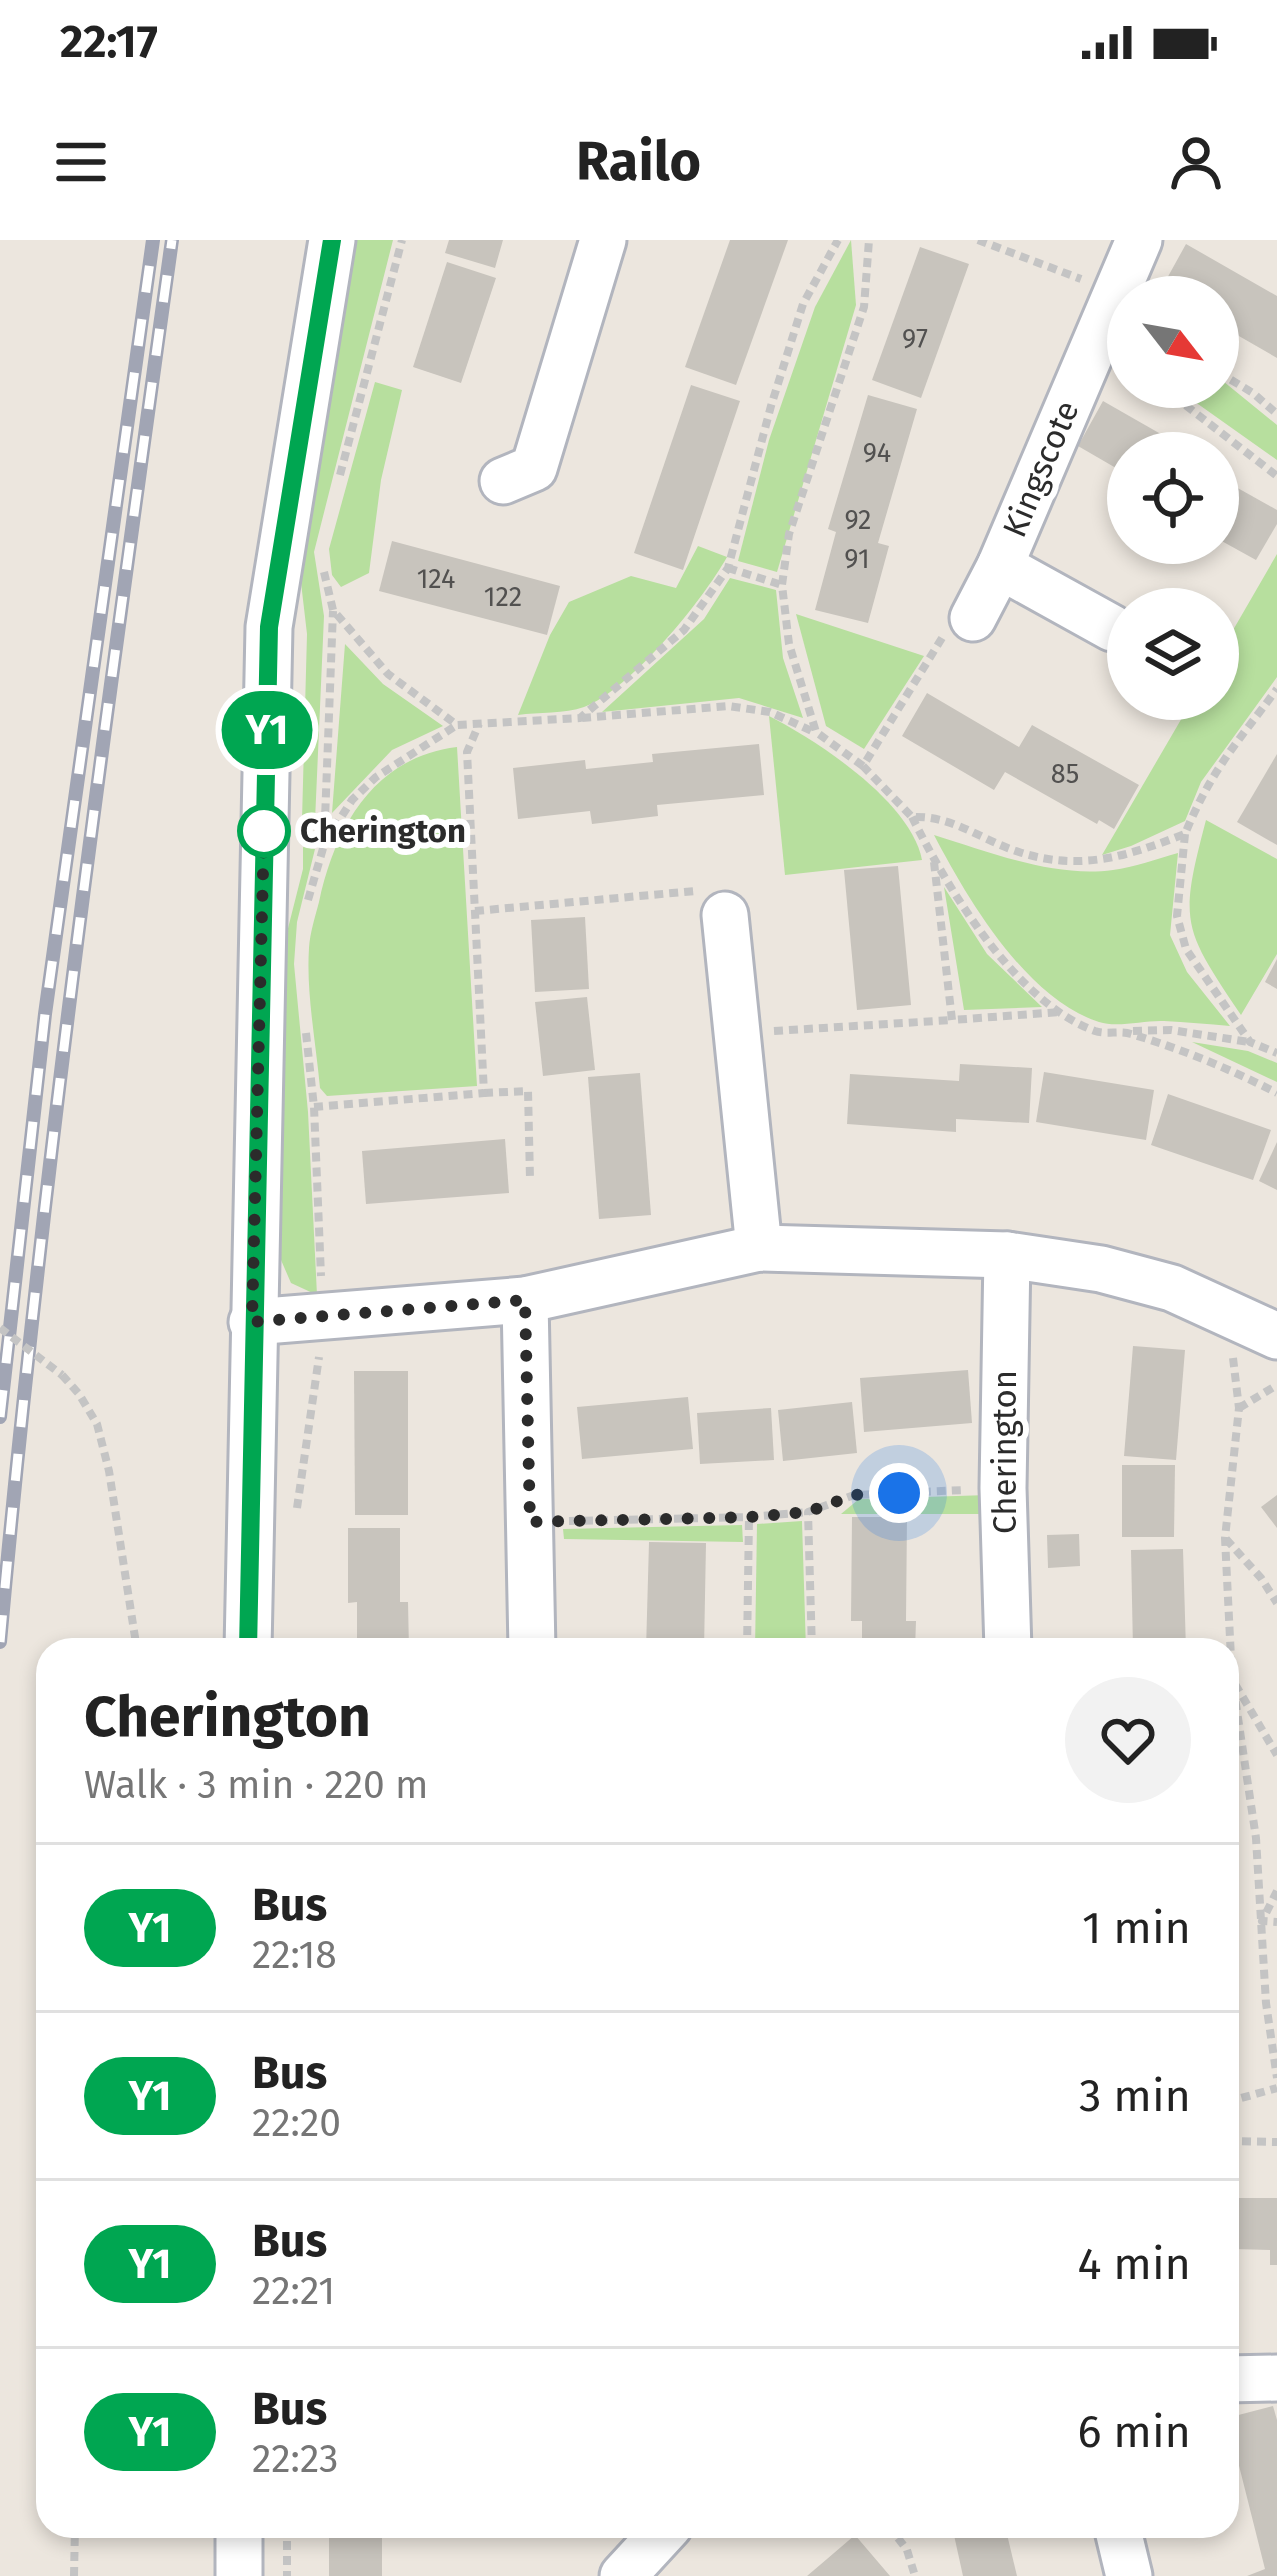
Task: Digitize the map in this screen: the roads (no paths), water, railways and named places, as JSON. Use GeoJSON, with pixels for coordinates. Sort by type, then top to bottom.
{"type":"FeatureCollection","features":[{"type":"Feature","properties":{"kind":"street"},"geometry":{"type":"LineString","coordinates":[[248,1638],[269,627],[332,240]]}},
{"type":"Feature","properties":{"kind":"street"},"geometry":{"type":"LineString","coordinates":[[503,481],[534,468],[603,240]]}},
{"type":"Feature","properties":{"kind":"street","name":"Kingscote"},"geometry":{"type":"LineString","coordinates":[[973,618],[1000,566],[1138,240]]}},
{"type":"Feature","properties":{"kind":"street","name":"Kingscote"},"geometry":{"type":"LineString","coordinates":[[1000,566],[1107,625]]}},
{"type":"Feature","properties":{"kind":"street"},"geometry":{"type":"LineString","coordinates":[[725,915],[758,1248]]}},
{"type":"Feature","properties":{"kind":"street"},"geometry":{"type":"LineString","coordinates":[[252,1322],[525,1300],[758,1248],[1006,1255],[1101,1269],[1172,1288],[1277,1336]]}},
{"type":"Feature","properties":{"kind":"street","name":"Cherington"},"geometry":{"type":"LineString","coordinates":[[1006,1255],[1008,1638]]}},
{"type":"Feature","properties":{"kind":"street"},"geometry":{"type":"LineString","coordinates":[[525,1300],[532,1638]]}},
{"type":"Feature","properties":{"kind":"street"},"geometry":{"type":"LineString","coordinates":[[1239,2379],[1277,2378]]}},
{"type":"Feature","properties":{"kind":"street"},"geometry":{"type":"LineString","coordinates":[[239,2538],[239,2576]]}},
{"type":"Feature","properties":{"kind":"street"},"geometry":{"type":"LineString","coordinates":[[623,2576],[658,2538]]}},
{"type":"Feature","properties":{"kind":"street"},"geometry":{"type":"LineString","coordinates":[[1120,2538],[1129,2576]]}},
{"type":"Feature","properties":{"kind":"railway"},"geometry":{"type":"LineString","coordinates":[[0,1417],[45,1014],[153,240]]}},
{"type":"Feature","properties":{"kind":"railway"},"geometry":{"type":"LineString","coordinates":[[0,1642],[56,1115],[172,240]]}},
{"type":"Feature","properties":{"kind":"place","name":"Cherington"},"geometry":{"type":"Point","coordinates":[264,831]}}]}
